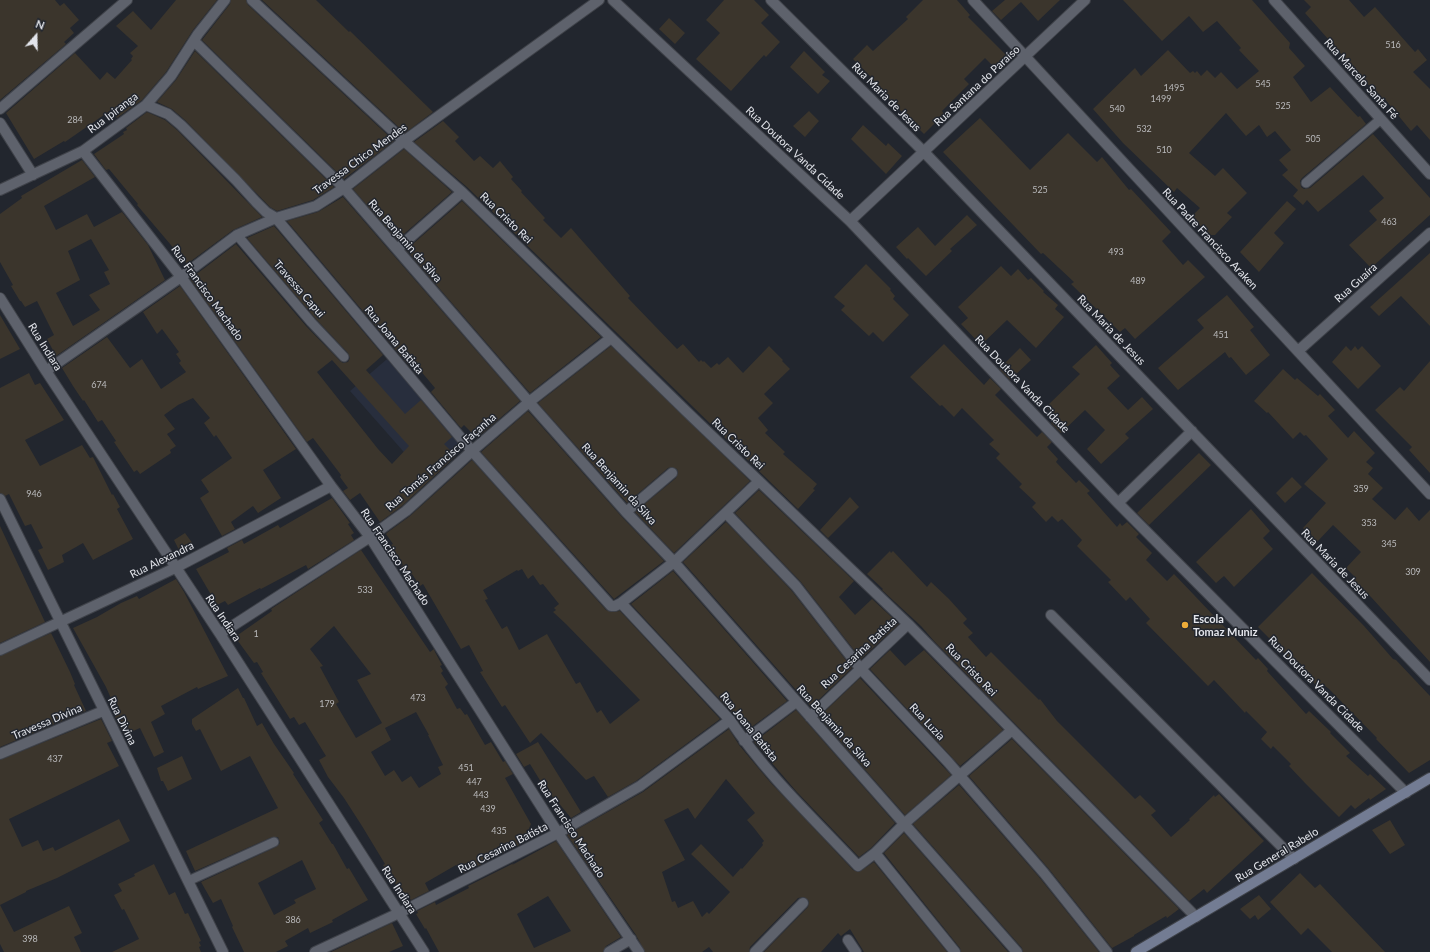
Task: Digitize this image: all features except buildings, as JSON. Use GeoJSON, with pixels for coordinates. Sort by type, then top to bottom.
{"type":"FeatureCollection","features":[{"type":"Feature","properties":{"kind":"street"},"geometry":{"type":"LineString","coordinates":[[0,109],[127,0]]}},
{"type":"Feature","properties":{"kind":"street","name":"Rua Ipiranga"},"geometry":{"type":"LineString","coordinates":[[0,190],[83,151],[146,105],[171,76],[198,34],[225,0]]}},
{"type":"Feature","properties":{"kind":"street","name":"Rua Cristo Rei"},"geometry":{"type":"LineString","coordinates":[[252,0],[404,141],[462,192],[611,338],[908,624],[1196,917]]}},
{"type":"Feature","properties":{"kind":"street","name":"Travessa Chico Mendes"},"geometry":{"type":"LineString","coordinates":[[46,371],[181,277],[237,235],[276,218],[316,206],[344,188],[404,141],[599,0]]}},
{"type":"Feature","properties":{"kind":"street","name":"Rua Doutora Vanda Cidade"},"geometry":{"type":"LineString","coordinates":[[613,0],[850,221],[1118,503],[1406,793]]}},
{"type":"Feature","properties":{"kind":"street","name":"Rua Maria de Jesus"},"geometry":{"type":"LineString","coordinates":[[771,0],[924,152],[1430,680]]}},
{"type":"Feature","properties":{"kind":"street","name":"Rua Padre Francisco Araken"},"geometry":{"type":"LineString","coordinates":[[973,0],[1430,494]]}},
{"type":"Feature","properties":{"kind":"street","name":"Rua Santana do Paraíso"},"geometry":{"type":"LineString","coordinates":[[850,221],[1084,0]]}},
{"type":"Feature","properties":{"kind":"street","name":"Rua Marcelo Santa Fé"},"geometry":{"type":"LineString","coordinates":[[1274,0],[1430,174]]}},
{"type":"Feature","properties":{"kind":"street","name":"Rua Benjamin da Silva"},"geometry":{"type":"LineString","coordinates":[[194,41],[344,188],[529,402],[626,512],[674,562],[1017,952]]}},
{"type":"Feature","properties":{"kind":"street","name":"Rua Joana Batista"},"geometry":{"type":"LineString","coordinates":[[146,105],[168,114],[181,125],[266,212],[276,218],[472,451],[616,604],[730,720],[763,765],[858,866],[875,853]]}},
{"type":"Feature","properties":{"kind":"street"},"geometry":{"type":"LineString","coordinates":[[0,123],[33,175]]}},
{"type":"Feature","properties":{"kind":"street","name":"Rua Francisco Machado"},"geometry":{"type":"LineString","coordinates":[[83,151],[181,277],[331,486],[370,537],[558,833],[639,952]]}},
{"type":"Feature","properties":{"kind":"street"},"geometry":{"type":"LineString","coordinates":[[397,249],[462,192]]}},
{"type":"Feature","properties":{"kind":"street","name":"Rua Guaíra"},"geometry":{"type":"LineString","coordinates":[[1298,351],[1430,233]]}},
{"type":"Feature","properties":{"kind":"street","name":"Rua Indiara"},"geometry":{"type":"LineString","coordinates":[[0,298],[46,371],[220,634],[424,952]]}},
{"type":"Feature","properties":{"kind":"street","name":"Rua Tomás Francisco Façanha"},"geometry":{"type":"LineString","coordinates":[[220,634],[370,537],[406,511],[529,402],[611,338]]}},
{"type":"Feature","properties":{"kind":"street"},"geometry":{"type":"LineString","coordinates":[[1118,503],[1192,431]]}},
{"type":"Feature","properties":{"kind":"street"},"geometry":{"type":"LineString","coordinates":[[626,512],[672,472]]}},
{"type":"Feature","properties":{"kind":"street"},"geometry":{"type":"LineString","coordinates":[[616,604],[674,562],[759,481]]}},
{"type":"Feature","properties":{"kind":"street","name":"Rua Alexandra"},"geometry":{"type":"LineString","coordinates":[[0,650],[175,568],[331,486]]}},
{"type":"Feature","properties":{"kind":"street","name":"Rua Divina"},"geometry":{"type":"LineString","coordinates":[[0,499],[103,711],[223,952]]}},
{"type":"Feature","properties":{"kind":"street","name":"Rua Luzia"},"geometry":{"type":"LineString","coordinates":[[726,513],[796,586],[860,668],[959,776],[1044,873],[1107,952]]}},
{"type":"Feature","properties":{"kind":"street"},"geometry":{"type":"LineString","coordinates":[[1051,615],[1294,859]]}},
{"type":"Feature","properties":{"kind":"street","name":"Rua Cesarina Batista"},"geometry":{"type":"LineString","coordinates":[[810,717],[908,624]]}},
{"type":"Feature","properties":{"kind":"street"},"geometry":{"type":"LineString","coordinates":[[744,741],[796,702]]}},
{"type":"Feature","properties":{"kind":"street","name":"Travessa Divina"},"geometry":{"type":"LineString","coordinates":[[0,754],[103,711]]}},
{"type":"Feature","properties":{"kind":"street","name":"Rua Cesarina Batista"},"geometry":{"type":"LineString","coordinates":[[315,952],[399,913],[558,833],[640,786],[730,720]]}},
{"type":"Feature","properties":{"kind":"street"},"geometry":{"type":"LineString","coordinates":[[955,952],[875,853],[905,823],[1012,730]]}},
{"type":"Feature","properties":{"kind":"street","name":"Rua General Rabelo"},"geometry":{"type":"LineString","coordinates":[[1136,952],[1430,778]]}},
{"type":"Feature","properties":{"kind":"street"},"geometry":{"type":"LineString","coordinates":[[755,952],[803,903]]}},
{"type":"Feature","properties":{"kind":"street"},"geometry":{"type":"LineString","coordinates":[[609,952],[631,939]]}},
{"type":"Feature","properties":{"kind":"street"},"geometry":{"type":"LineString","coordinates":[[848,940],[856,952]]}},
{"type":"Feature","properties":{"kind":"lane"},"geometry":{"type":"LineString","coordinates":[[1306,183],[1381,119]]}},
{"type":"Feature","properties":{"kind":"lane","name":"Travessa Capui"},"geometry":{"type":"LineString","coordinates":[[237,235],[310,322],[344,357]]}},
{"type":"Feature","properties":{"kind":"lane"},"geometry":{"type":"LineString","coordinates":[[188,881],[274,842]]}},
{"type":"Feature","properties":{"kind":"shaded area"},"geometry":{"type":"Polygon","coordinates":[[[387,359],[462,443],[425,476],[350,391],[387,359]]]}},
{"type":"Feature","properties":{"kind":"place","name":"Escola Tomaz Muniz"},"geometry":{"type":"Point","coordinates":[1185,625]}}]}
